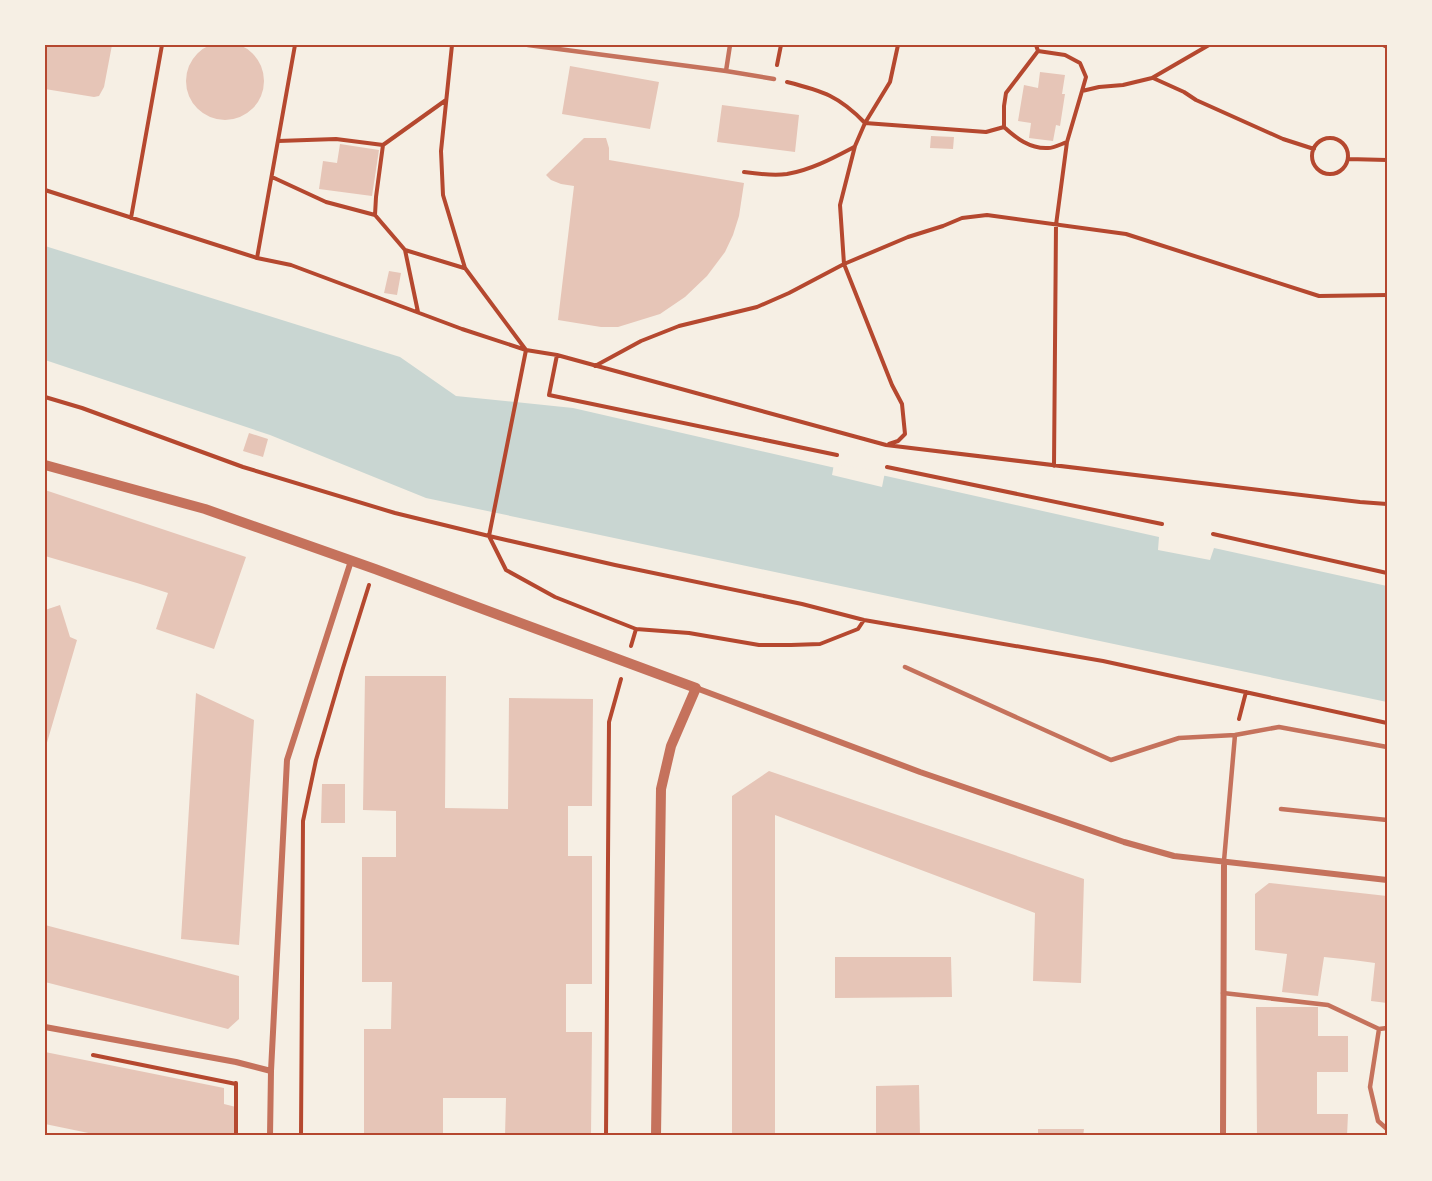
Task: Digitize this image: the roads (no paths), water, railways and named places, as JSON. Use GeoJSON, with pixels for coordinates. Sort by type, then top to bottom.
{"type":"FeatureCollection","features":[{"type":"Feature","properties":{"kind":"street"},"geometry":{"type":"LineString","coordinates":[[45,465],[205,509],[375,569],[920,772],[1124,842],[1174,856],[1387,880]]}},
{"type":"Feature","properties":{"kind":"street"},"geometry":{"type":"LineString","coordinates":[[270,1136],[271,1071],[287,760],[351,561]]}},
{"type":"Feature","properties":{"kind":"street"},"geometry":{"type":"LineString","coordinates":[[656,1136],[661,789],[671,747],[696,688]]}},
{"type":"Feature","properties":{"kind":"street"},"geometry":{"type":"LineString","coordinates":[[1223,1136],[1224,861]]}},
{"type":"Feature","properties":{"kind":"street"},"geometry":{"type":"LineString","coordinates":[[45,1027],[236,1062],[271,1071]]}},
{"type":"Feature","properties":{"kind":"lane"},"geometry":{"type":"LineString","coordinates":[[528,45],[774,79]]}},
{"type":"Feature","properties":{"kind":"lane"},"geometry":{"type":"LineString","coordinates":[[726,71],[730,45]]}},
{"type":"Feature","properties":{"kind":"lane"},"geometry":{"type":"LineString","coordinates":[[905,667],[1111,760],[1179,738],[1235,735],[1279,727],[1387,747]]}},
{"type":"Feature","properties":{"kind":"lane"},"geometry":{"type":"LineString","coordinates":[[1224,861],[1235,735]]}},
{"type":"Feature","properties":{"kind":"lane"},"geometry":{"type":"LineString","coordinates":[[1281,809],[1387,820]]}},
{"type":"Feature","properties":{"kind":"lane"},"geometry":{"type":"LineString","coordinates":[[1223,993],[1328,1005],[1379,1029],[1387,1028]]}},
{"type":"Feature","properties":{"kind":"lane"},"geometry":{"type":"LineString","coordinates":[[1379,1029],[1370,1087],[1378,1121],[1387,1130]]}}]}
